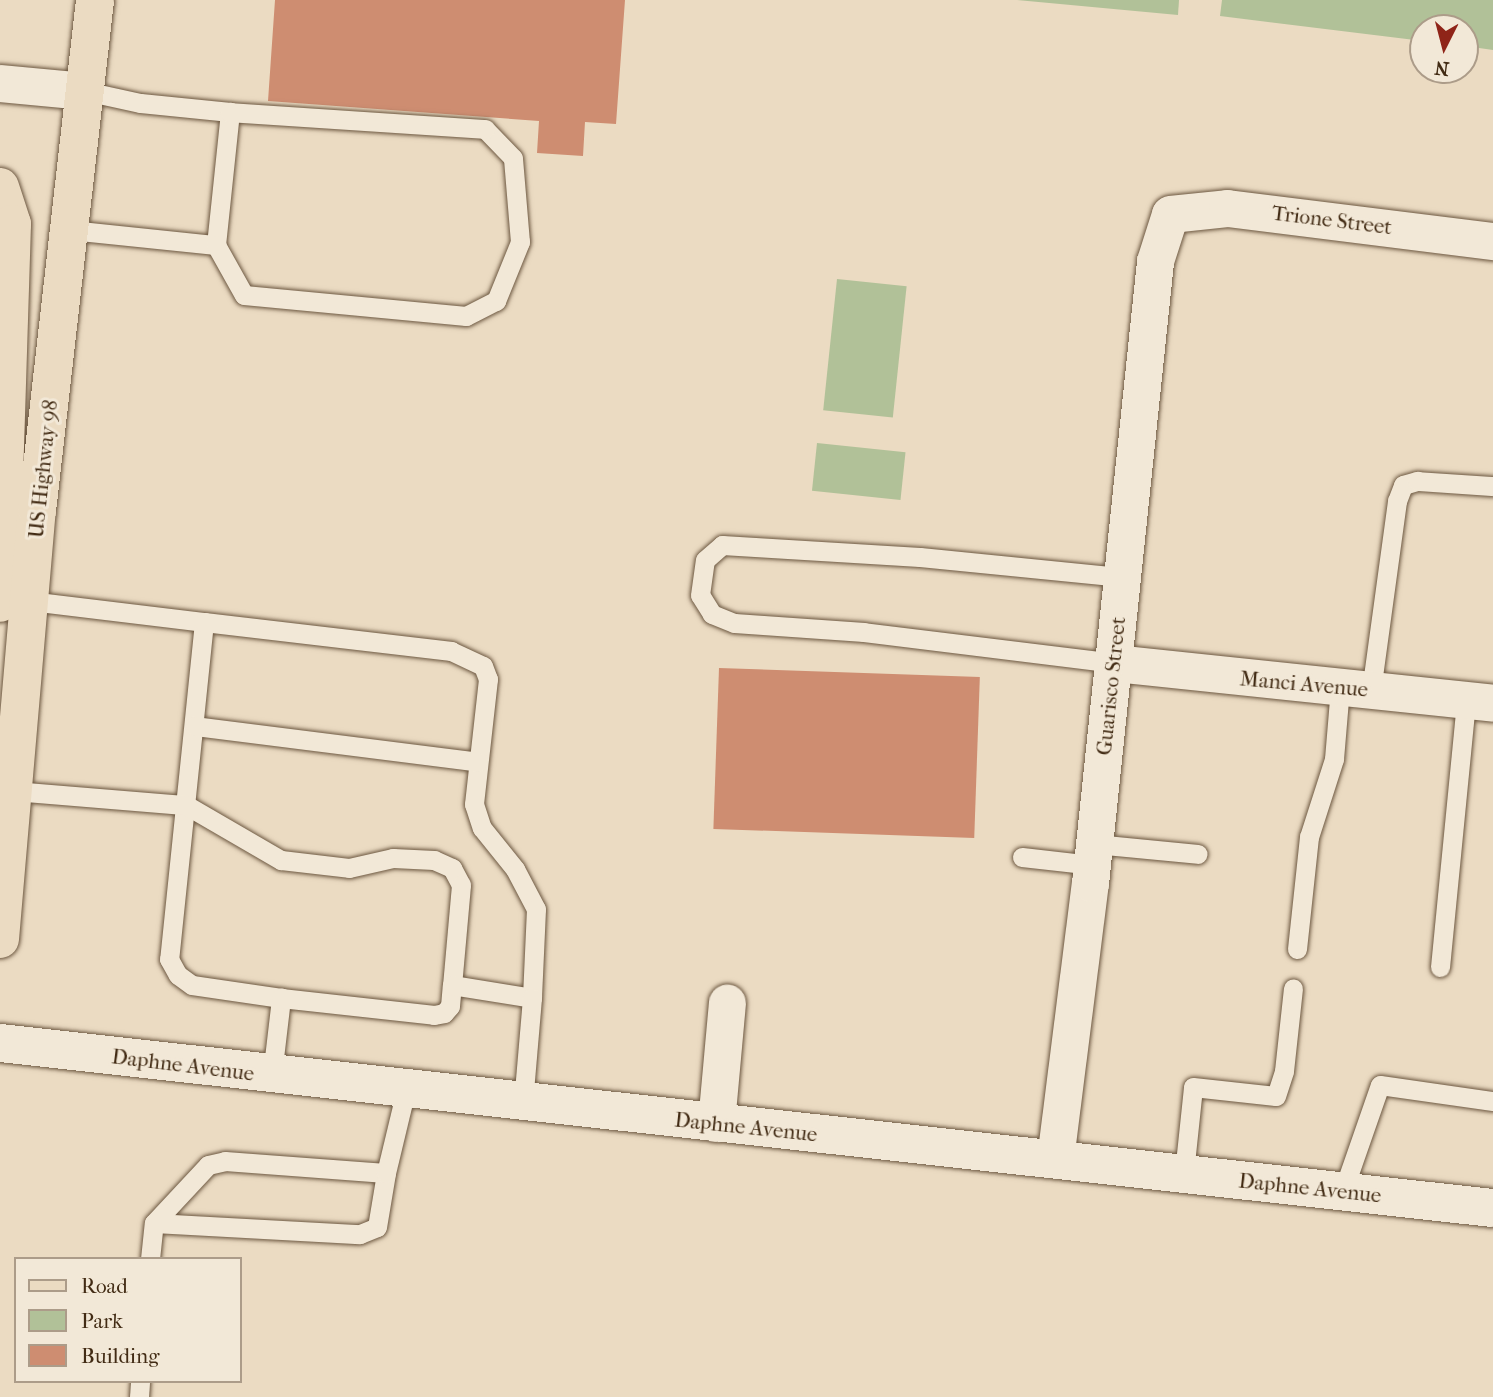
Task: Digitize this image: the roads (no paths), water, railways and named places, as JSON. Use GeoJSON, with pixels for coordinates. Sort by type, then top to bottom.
{"type":"FeatureCollection","features":[{"type":"Feature","properties":{"kind":"main road","name":"US Highway 98"},"geometry":{"type":"LineString","coordinates":[[0,939],[14,791],[15,602],[70,230],[95,0]]}},
{"type":"Feature","properties":{"kind":"main road"},"geometry":{"type":"LineString","coordinates":[[0,187],[12,223],[15,602]]}},
{"type":"Feature","properties":{"kind":"street"},"geometry":{"type":"LineString","coordinates":[[0,83],[85,91]]}},
{"type":"Feature","properties":{"kind":"street","name":"Trione Street"},"geometry":{"type":"LineString","coordinates":[[1170,214],[1227,208],[1493,241]]}},
{"type":"Feature","properties":{"kind":"street","name":"Guarisco Street"},"geometry":{"type":"LineString","coordinates":[[1055,1159],[1115,663],[1155,261],[1170,214]]}},
{"type":"Feature","properties":{"kind":"street","name":"Manci Avenue"},"geometry":{"type":"LineString","coordinates":[[1115,663],[1479,702]]}},
{"type":"Feature","properties":{"kind":"street"},"geometry":{"type":"LineString","coordinates":[[716,1123],[727,1002]]}},
{"type":"Feature","properties":{"kind":"street","name":"Daphne Avenue"},"geometry":{"type":"LineString","coordinates":[[0,1043],[523,1103],[1493,1208]]}},
{"type":"Feature","properties":{"kind":"lane"},"geometry":{"type":"LineString","coordinates":[[85,91],[140,103],[230,112],[485,129],[513,158],[520,242],[496,301],[466,316],[244,295],[216,245],[230,112]]}},
{"type":"Feature","properties":{"kind":"lane"},"geometry":{"type":"LineString","coordinates":[[70,230],[216,245]]}},
{"type":"Feature","properties":{"kind":"lane"},"geometry":{"type":"LineString","coordinates":[[1297,949],[1309,837],[1356,689],[1397,501],[1403,485],[1417,481],[1493,486]]}},
{"type":"Feature","properties":{"kind":"lane"},"geometry":{"type":"LineString","coordinates":[[1115,663],[864,632],[734,623],[712,614],[700,595],[705,560],[722,545],[920,557],[1122,578]]}},
{"type":"Feature","properties":{"kind":"lane"},"geometry":{"type":"LineString","coordinates":[[15,602],[451,651],[483,666],[488,679],[474,804],[482,828],[515,869],[536,909],[523,1103]]}},
{"type":"Feature","properties":{"kind":"lane"},"geometry":{"type":"LineString","coordinates":[[14,791],[186,805],[281,860],[349,868],[393,858],[434,860],[452,868],[461,886],[450,1006],[444,1013],[434,1015],[281,998],[192,985],[178,975],[169,959],[186,805],[195,726],[204,622]]}},
{"type":"Feature","properties":{"kind":"lane"},"geometry":{"type":"LineString","coordinates":[[1440,967],[1479,702]]}},
{"type":"Feature","properties":{"kind":"lane"},"geometry":{"type":"LineString","coordinates":[[195,726],[478,762]]}},
{"type":"Feature","properties":{"kind":"lane"},"geometry":{"type":"LineString","coordinates":[[1023,858],[1093,854],[1198,855]]}},
{"type":"Feature","properties":{"kind":"lane"},"geometry":{"type":"LineString","coordinates":[[452,985],[532,998]]}},
{"type":"Feature","properties":{"kind":"lane"},"geometry":{"type":"LineString","coordinates":[[1184,1174],[1193,1087],[1276,1096],[1284,1071],[1293,988]]}},
{"type":"Feature","properties":{"kind":"lane"},"geometry":{"type":"LineString","coordinates":[[271,1075],[281,998]]}},
{"type":"Feature","properties":{"kind":"lane"},"geometry":{"type":"LineString","coordinates":[[1343,1191],[1380,1085],[1493,1101]]}},
{"type":"Feature","properties":{"kind":"lane"},"geometry":{"type":"LineString","coordinates":[[154,1223],[360,1234],[377,1227],[386,1173],[406,1090]]}},
{"type":"Feature","properties":{"kind":"lane"},"geometry":{"type":"LineString","coordinates":[[150,1257],[154,1223],[208,1165],[225,1161],[386,1173]]}}]}
